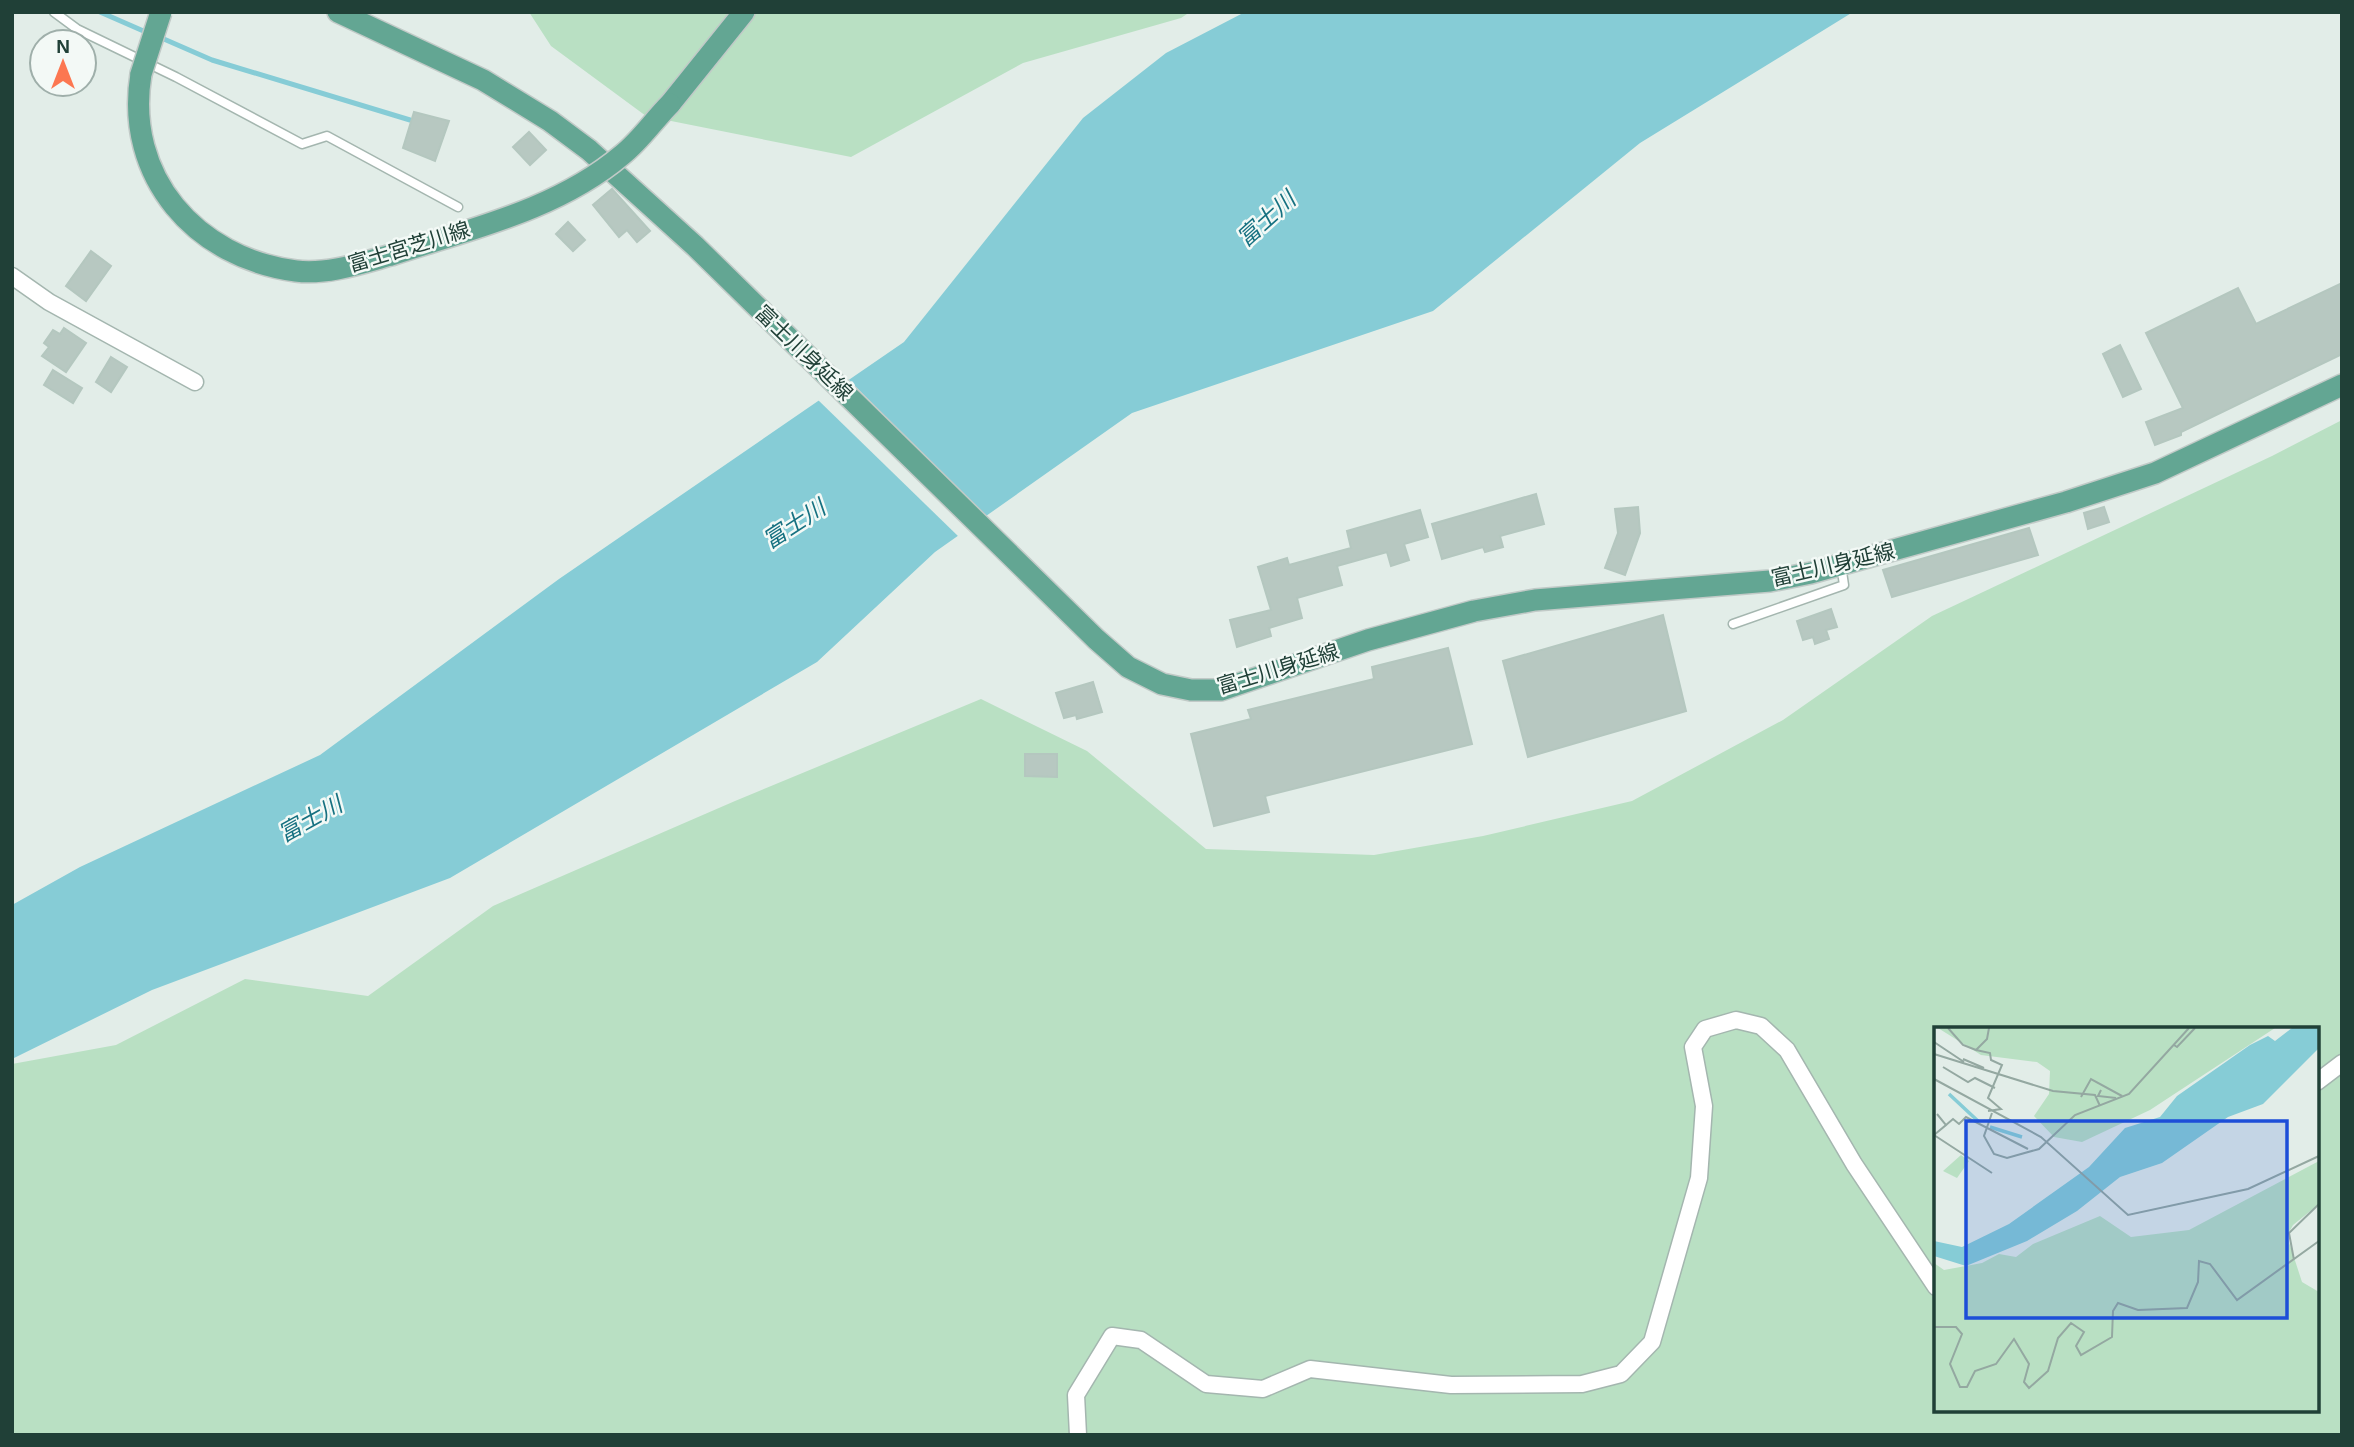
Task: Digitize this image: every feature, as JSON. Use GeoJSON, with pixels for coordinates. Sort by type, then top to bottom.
{"type":"FeatureCollection","features":[{"type":"Feature","properties":{"kind":"main road","name":"富士宮芝川線"},"geometry":{"type":"LineString","coordinates":[[161,12],[141,75],[137,116],[146,152],[162,190],[186,222],[209,241],[251,262],[299,272],[351,266],[391,255],[534,207],[590,178],[623,155],[670,104],[744,12]]}},
{"type":"Feature","properties":{"kind":"main road","name":"富士川身延線"},"geometry":{"type":"LineString","coordinates":[[338,12],[482,80],[550,121],[589,150],[695,246],[1096,639],[1128,667],[1161,684],[1191,690],[1221,690],[1368,640],[1474,611],[1535,600],[1625,590],[1770,581],[1840,565],[2066,502],[2155,473],[2342,385]]}},
{"type":"Feature","properties":{"kind":"street"},"geometry":{"type":"LineString","coordinates":[[12,276],[49,302],[195,382]]}},
{"type":"Feature","properties":{"kind":"street"},"geometry":{"type":"LineString","coordinates":[[1078,1435],[1076,1395],[1112,1336],[1142,1339],[1206,1384],[1264,1389],[1310,1369],[1451,1385],[1582,1384],[1621,1374],[1652,1342],[1699,1178],[1704,1107],[1693,1047],[1705,1029],[1736,1020],[1761,1026],[1787,1050],[1854,1164],[1934,1284]]}},
{"type":"Feature","properties":{"kind":"street"},"geometry":{"type":"LineString","coordinates":[[2319,1080],[2342,1063]]}},
{"type":"Feature","properties":{"kind":"lane"},"geometry":{"type":"LineString","coordinates":[[54,12],[77,29],[176,77],[302,144],[327,136],[458,206]]}},
{"type":"Feature","properties":{"kind":"lane"},"geometry":{"type":"LineString","coordinates":[[1733,624],[1844,585],[1840,565]]}},
{"type":"Feature","properties":{"kind":"green space"},"geometry":{"type":"Polygon","coordinates":[[[529,12],[1190,12],[1181,18],[1023,63],[851,157],[646,116],[551,46],[529,12]]]}},
{"type":"Feature","properties":{"kind":"green space"},"geometry":{"type":"Polygon","coordinates":[[[2342,420],[2342,1435],[12,1435],[12,1064],[116,1045],[245,979],[368,996],[493,906],[735,801],[981,699],[1087,751],[1206,849],[1374,855],[1483,836],[1632,801],[1783,720],[1932,616],[2272,456],[2342,420]]]}},
{"type":"Feature","properties":{"kind":"water","name":"富士川"},"geometry":{"type":"Polygon","coordinates":[[[1245,12],[1853,12],[1640,143],[1433,311],[1132,413],[935,552],[817,662],[450,878],[152,990],[12,1059],[12,905],[80,867],[320,755],[559,579],[904,342],[1083,118],[1166,53],[1245,12]]]}},
{"type":"Feature","properties":{"kind":"pier"},"geometry":{"type":"Polygon","coordinates":[[[846,377],[988,518],[960,538],[816,398],[846,377]]]}},
{"type":"Feature","properties":{"kind":"building"},"geometry":{"type":"Polygon","coordinates":[[[414,112],[449,121],[435,161],[403,148],[414,112]]]}},
{"type":"Feature","properties":{"kind":"building"},"geometry":{"type":"Polygon","coordinates":[[[529,132],[546,150],[530,165],[513,147],[529,132]]]}},
{"type":"Feature","properties":{"kind":"building"},"geometry":{"type":"Polygon","coordinates":[[[612,189],[650,231],[637,242],[627,230],[619,237],[593,205],[612,189]]]}},
{"type":"Feature","properties":{"kind":"building"},"geometry":{"type":"Polygon","coordinates":[[[568,222],[585,240],[573,251],[556,234],[568,222]]]}},
{"type":"Feature","properties":{"kind":"building"},"geometry":{"type":"Polygon","coordinates":[[[91,251],[111,266],[86,301],[66,286],[91,251]]]}},
{"type":"Feature","properties":{"kind":"building"},"geometry":{"type":"Polygon","coordinates":[[[2342,283],[2342,354],[2181,432],[2181,435],[2155,445],[2146,422],[2183,408],[2146,333],[2238,288],[2256,324],[2342,283]]]}},
{"type":"Feature","properties":{"kind":"building"},"geometry":{"type":"Polygon","coordinates":[[[64,328],[86,343],[66,372],[42,356],[49,347],[44,343],[53,330],[60,334],[64,328]]]}},
{"type":"Feature","properties":{"kind":"building"},"geometry":{"type":"Polygon","coordinates":[[[2120,345],[2141,389],[2123,397],[2103,354],[2120,345]]]}},
{"type":"Feature","properties":{"kind":"building"},"geometry":{"type":"Polygon","coordinates":[[[111,357],[127,367],[111,392],[96,382],[111,357]]]}},
{"type":"Feature","properties":{"kind":"building"},"geometry":{"type":"Polygon","coordinates":[[[53,370],[82,388],[73,403],[44,385],[53,370]]]}},
{"type":"Feature","properties":{"kind":"building"},"geometry":{"type":"Polygon","coordinates":[[[1536,494],[1544,524],[1500,536],[1503,547],[1485,552],[1483,547],[1442,559],[1432,524],[1536,494]]]}},
{"type":"Feature","properties":{"kind":"building"},"geometry":{"type":"Polygon","coordinates":[[[1638,507],[1640,533],[1625,575],[1605,568],[1618,533],[1615,509],[1638,507]]]}},
{"type":"Feature","properties":{"kind":"building"},"geometry":{"type":"Polygon","coordinates":[[[2104,507],[2109,522],[2088,529],[2084,513],[2104,507]]]}},
{"type":"Feature","properties":{"kind":"building"},"geometry":{"type":"Polygon","coordinates":[[[1420,510],[1428,537],[1404,544],[1409,560],[1391,566],[1387,552],[1337,566],[1342,585],[1297,598],[1302,618],[1269,628],[1271,636],[1237,647],[1230,620],[1271,610],[1258,567],[1287,558],[1289,565],[1351,548],[1347,531],[1420,510]]]}},
{"type":"Feature","properties":{"kind":"building"},"geometry":{"type":"Polygon","coordinates":[[[2029,528],[2038,555],[1892,597],[1883,570],[2029,528]]]}},
{"type":"Feature","properties":{"kind":"building"},"geometry":{"type":"Polygon","coordinates":[[[1831,609],[1837,627],[1826,630],[1829,639],[1815,644],[1813,637],[1803,640],[1797,621],[1831,609]]]}},
{"type":"Feature","properties":{"kind":"building"},"geometry":{"type":"Polygon","coordinates":[[[1663,615],[1686,711],[1528,757],[1503,661],[1663,615]]]}},
{"type":"Feature","properties":{"kind":"building"},"geometry":{"type":"Polygon","coordinates":[[[1448,648],[1472,744],[1265,796],[1269,812],[1214,826],[1191,734],[1251,719],[1248,710],[1374,679],[1372,667],[1448,648]]]}},
{"type":"Feature","properties":{"kind":"building"},"geometry":{"type":"Polygon","coordinates":[[[1093,682],[1102,712],[1077,719],[1076,715],[1064,718],[1056,693],[1093,682]]]}},
{"type":"Feature","properties":{"kind":"building"},"geometry":{"type":"Polygon","coordinates":[[[1025,754],[1057,754],[1057,777],[1025,776],[1025,754]]]}},
{"type":"Feature","properties":{"kind":"waterway"},"geometry":{"type":"LineString","coordinates":[[100,12],[148,33]]}},
{"type":"Feature","properties":{"kind":"waterway"},"geometry":{"type":"LineString","coordinates":[[157,36],[212,60],[410,120]]}}]}
